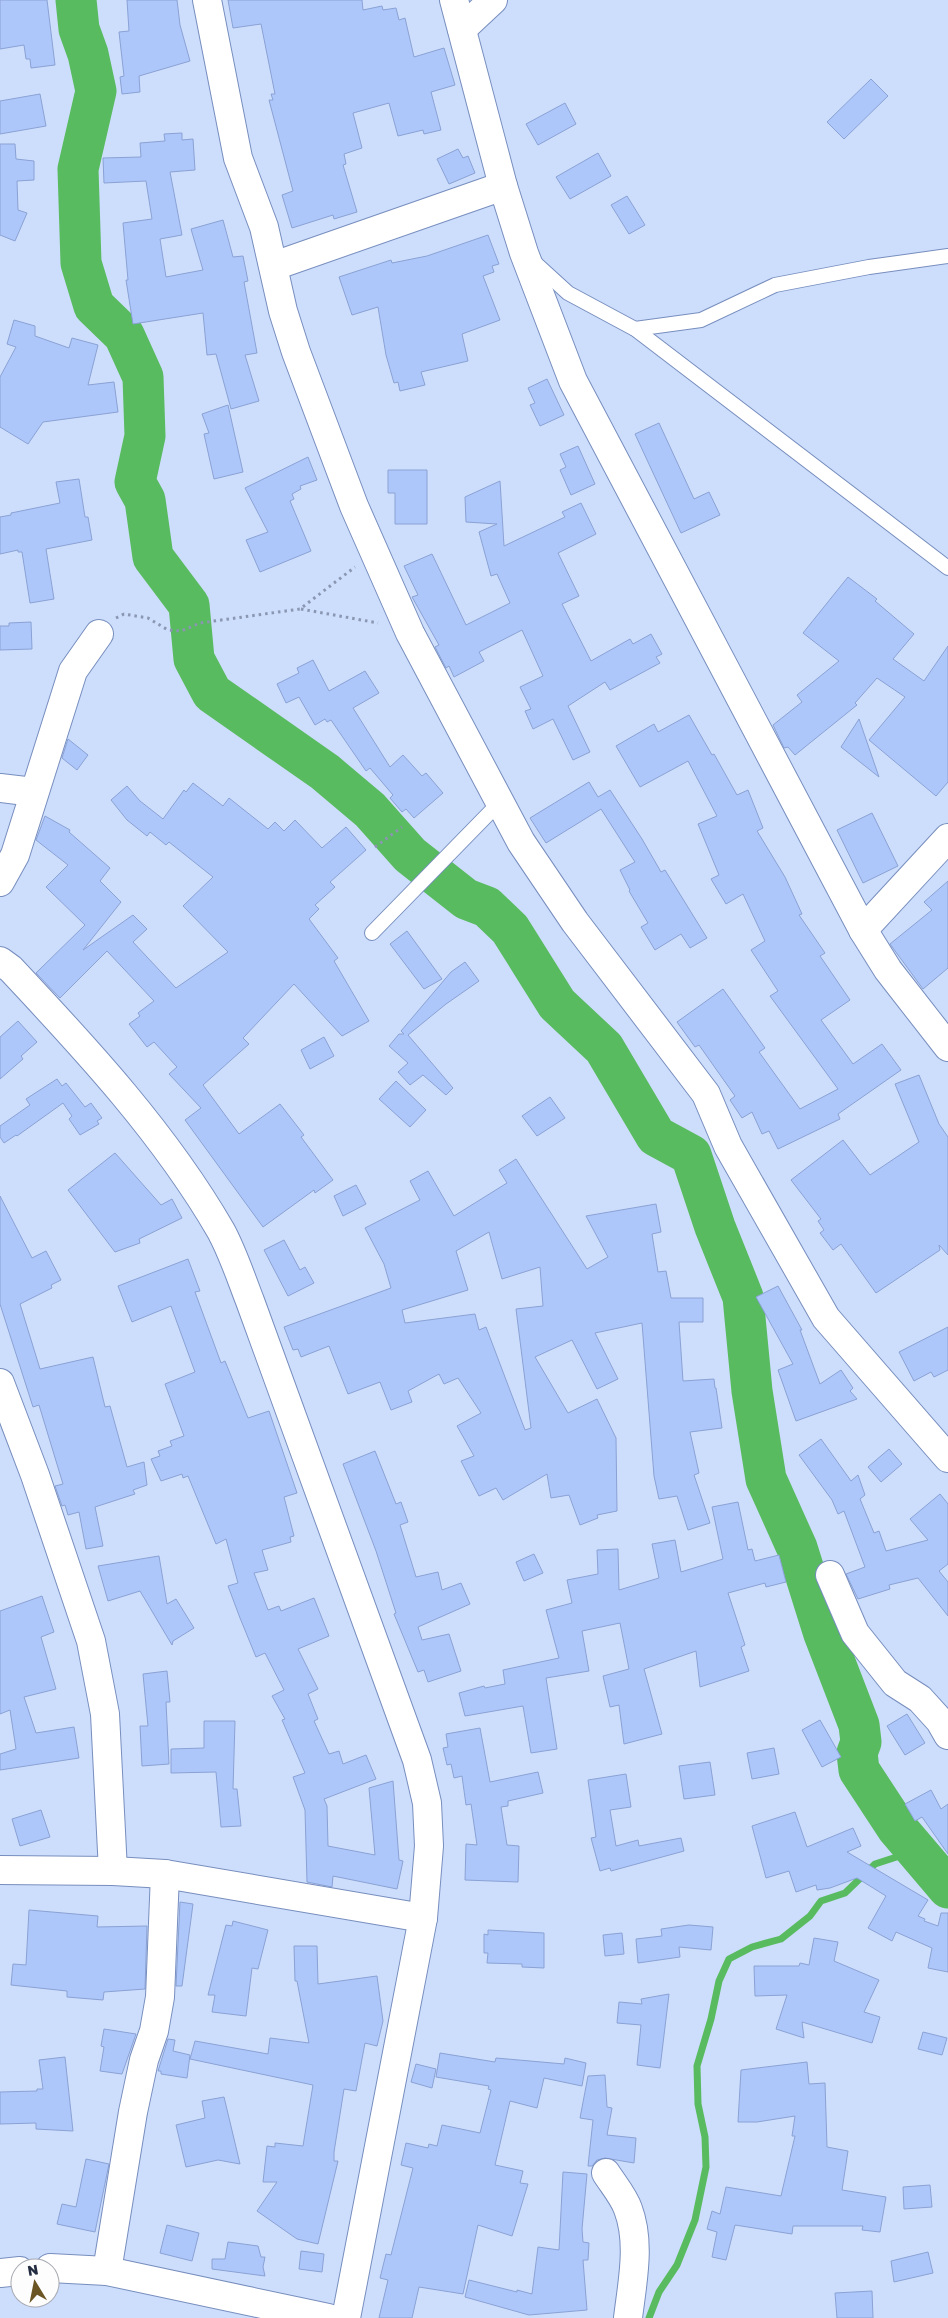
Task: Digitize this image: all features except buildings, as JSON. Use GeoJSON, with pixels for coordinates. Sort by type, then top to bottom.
{"type":"FeatureCollection","features":[{"type":"Feature","properties":{"kind":"street"},"geometry":{"type":"LineString","coordinates":[[207,0],[238,158],[264,227],[296,352],[372,550],[410,633],[521,842],[575,922],[706,1094],[728,1146],[826,1318],[948,1458]]}},
{"type":"Feature","properties":{"kind":"street"},"geometry":{"type":"LineString","coordinates":[[454,0],[502,186],[524,253],[572,381],[863,930],[888,970],[948,1047]]}},
{"type":"Feature","properties":{"kind":"street"},"geometry":{"type":"LineString","coordinates":[[462,29],[492,0]]}},
{"type":"Feature","properties":{"kind":"street"},"geometry":{"type":"LineString","coordinates":[[274,266],[502,186]]}},
{"type":"Feature","properties":{"kind":"street"},"geometry":{"type":"LineString","coordinates":[[0,882],[15,855],[73,671],[99,634]]}},
{"type":"Feature","properties":{"kind":"street"},"geometry":{"type":"LineString","coordinates":[[0,788],[34,792]]}},
{"type":"Feature","properties":{"kind":"street"},"geometry":{"type":"LineString","coordinates":[[863,930],[948,838]]}},
{"type":"Feature","properties":{"kind":"street"},"geometry":{"type":"LineString","coordinates":[[0,961],[11,968],[90,1053],[187,1176],[222,1233],[254,1310],[417,1760],[427,1803],[429,1846],[424,1918],[346,2318]]}},
{"type":"Feature","properties":{"kind":"street"},"geometry":{"type":"LineString","coordinates":[[0,1383],[35,1475],[90,1641],[105,1714],[113,1871]]}},
{"type":"Feature","properties":{"kind":"street"},"geometry":{"type":"LineString","coordinates":[[830,1575],[855,1633],[896,1684],[920,1699],[940,1721],[948,1735]]}},
{"type":"Feature","properties":{"kind":"street"},"geometry":{"type":"LineString","coordinates":[[0,1870],[113,1871],[165,1874],[424,1918]]}},
{"type":"Feature","properties":{"kind":"street"},"geometry":{"type":"LineString","coordinates":[[107,2270],[133,2112],[144,2060],[154,2030],[160,1997],[165,1874]]}},
{"type":"Feature","properties":{"kind":"street"},"geometry":{"type":"LineString","coordinates":[[606,2173],[628,2209],[634,2233],[634,2271],[628,2318]]}},
{"type":"Feature","properties":{"kind":"street"},"geometry":{"type":"LineString","coordinates":[[60,2268],[107,2270],[328,2318]]}},
{"type":"Feature","properties":{"kind":"lane"},"geometry":{"type":"LineString","coordinates":[[524,253],[568,293],[635,329],[948,568]]}},
{"type":"Feature","properties":{"kind":"lane"},"geometry":{"type":"LineString","coordinates":[[635,329],[700,320],[775,285],[869,267],[948,256]]}},
{"type":"Feature","properties":{"kind":"lane"},"geometry":{"type":"LineString","coordinates":[[372,933],[500,802]]}},
{"type":"Feature","properties":{"kind":"path"},"geometry":{"type":"LineString","coordinates":[[300,609],[336,583],[372,550]]}},
{"type":"Feature","properties":{"kind":"path"},"geometry":{"type":"LineString","coordinates":[[99,634],[111,621],[124,614],[148,618],[168,630],[180,631],[200,623],[300,609],[380,624],[410,633]]}},
{"type":"Feature","properties":{"kind":"path"},"geometry":{"type":"LineString","coordinates":[[375,847],[402,827]]}},
{"type":"Feature","properties":{"kind":"waterway"},"geometry":{"type":"LineString","coordinates":[[76,0],[79,29],[88,54],[96,91],[78,169],[81,263],[94,306],[124,335],[143,377],[145,436],[135,482],[145,500],[153,557],[189,605],[194,659],[212,693],[325,772],[370,810],[410,855],[466,899],[487,907],[510,929],[557,1004],[604,1048],[656,1136],[691,1155],[715,1227],[743,1297],[752,1391],[766,1479],[797,1548],[824,1634],[859,1725],[861,1742],[857,1753],[859,1770],[897,1828],[948,1888]]}},
{"type":"Feature","properties":{"kind":"waterway"},"geometry":{"type":"LineString","coordinates":[[649,2318],[659,2292],[677,2265],[695,2220],[706,2167],[705,2137],[698,2104],[697,2066],[711,2019],[719,1981],[729,1959],[752,1947],[781,1939],[810,1916],[821,1901],[845,1893],[875,1864],[915,1851]]}}]}
